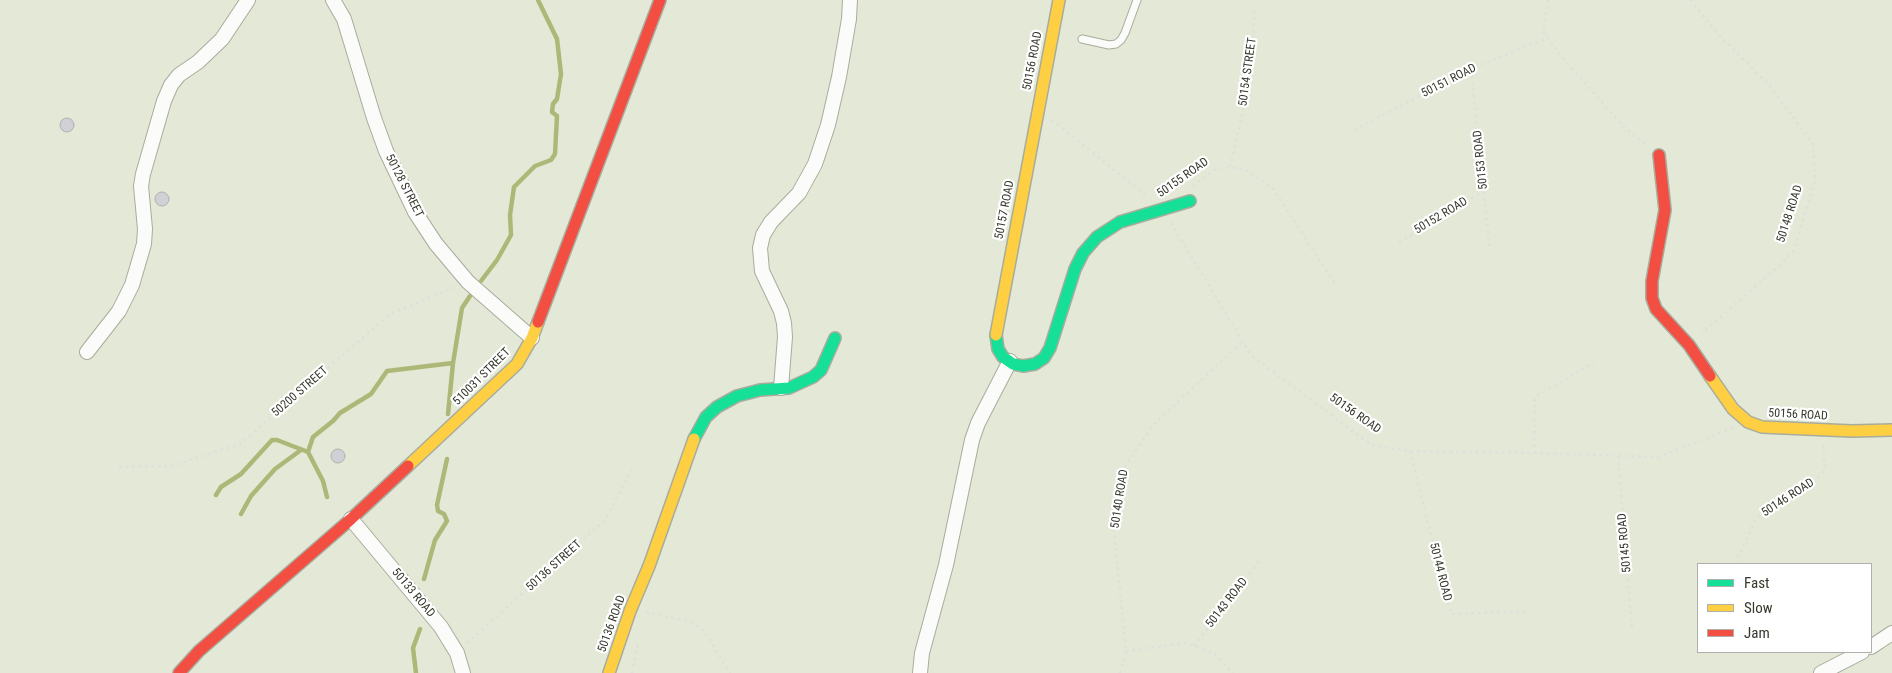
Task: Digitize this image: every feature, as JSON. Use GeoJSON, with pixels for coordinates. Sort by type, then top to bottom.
{"type":"FeatureCollection","features":[{"type":"Feature","properties":{"kind":"street"},"geometry":{"type":"LineString","coordinates":[[87,352],[119,311],[132,285],[144,244],[145,229],[141,186],[143,174],[164,101],[171,85],[179,75],[198,62],[222,39],[248,0]]}},
{"type":"Feature","properties":{"kind":"street","name":"50128 STREET"},"geometry":{"type":"LineString","coordinates":[[333,0],[344,19],[386,151],[415,212],[436,244],[468,282],[532,338]]}},
{"type":"Feature","properties":{"kind":"street","name":"510031 STREET"},"geometry":{"type":"LineString","coordinates":[[179,673],[199,650],[352,518],[517,364],[532,338],[660,0]]}},
{"type":"Feature","properties":{"kind":"street"},"geometry":{"type":"LineString","coordinates":[[781,388],[785,337],[784,323],[781,311],[762,271],[760,248],[771,222],[798,193],[816,164],[828,125],[839,77],[849,19],[850,0]]}},
{"type":"Feature","properties":{"kind":"street","name":"50156 ROAD"},"geometry":{"type":"LineString","coordinates":[[1038,109],[1059,0]]}},
{"type":"Feature","properties":{"kind":"street","name":"50157 ROAD"},"geometry":{"type":"LineString","coordinates":[[1010,361],[1003,357],[998,349],[996,339],[1038,109]]}},
{"type":"Feature","properties":{"kind":"street"},"geometry":{"type":"LineString","coordinates":[[1659,155],[1665,210],[1652,281],[1652,298],[1656,309],[1688,345],[1723,398],[1748,422]]}},
{"type":"Feature","properties":{"kind":"street","name":"50155 ROAD"},"geometry":{"type":"LineString","coordinates":[[1010,361],[1023,366],[1036,364],[1044,358],[1050,348],[1083,253],[1097,237],[1120,222],[1190,202]]}},
{"type":"Feature","properties":{"kind":"street","name":"50136 ROAD"},"geometry":{"type":"LineString","coordinates":[[608,673],[630,611],[642,584],[686,454],[706,417],[716,408],[737,396],[803,383],[820,370],[835,338]]}},
{"type":"Feature","properties":{"kind":"street"},"geometry":{"type":"LineString","coordinates":[[920,673],[922,653],[946,565],[972,440],[978,423],[1010,361]]}},
{"type":"Feature","properties":{"kind":"street","name":"50156 ROAD"},"geometry":{"type":"LineString","coordinates":[[1748,422],[1775,428],[1892,430]]}},
{"type":"Feature","properties":{"kind":"street","name":"50133 ROAD"},"geometry":{"type":"LineString","coordinates":[[352,518],[441,627],[457,653],[463,673]]}},
{"type":"Feature","properties":{"kind":"street"},"geometry":{"type":"LineString","coordinates":[[1872,646],[1892,633]]}},
{"type":"Feature","properties":{"kind":"street"},"geometry":{"type":"LineString","coordinates":[[1821,673],[1860,653]]}},
{"type":"Feature","properties":{"kind":"lane"},"geometry":{"type":"LineString","coordinates":[[1082,39],[1109,45],[1116,44],[1125,33],[1137,0]]}},
{"type":"Feature","properties":{"kind":"path"},"geometry":{"type":"LineString","coordinates":[[1548,0],[1543,32],[1547,38],[1567,64],[1625,128],[1659,155]]}},
{"type":"Feature","properties":{"kind":"path","name":"50148 ROAD"},"geometry":{"type":"LineString","coordinates":[[1688,345],[1780,264],[1792,251],[1815,182],[1812,144],[1770,86],[1717,32],[1690,0]]}},
{"type":"Feature","properties":{"kind":"path","name":"50154 STREET"},"geometry":{"type":"LineString","coordinates":[[1230,167],[1249,86],[1255,7]]}},
{"type":"Feature","properties":{"kind":"path","name":"50151 ROAD"},"geometry":{"type":"LineString","coordinates":[[1354,130],[1471,69],[1547,38]]}},
{"type":"Feature","properties":{"kind":"path","name":"50153 ROAD"},"geometry":{"type":"LineString","coordinates":[[1471,69],[1490,251]]}},
{"type":"Feature","properties":{"kind":"path","name":"50156 ROAD"},"geometry":{"type":"LineString","coordinates":[[1038,109],[1163,209],[1252,355],[1371,444],[1410,451],[1658,457],[1748,422]]}},
{"type":"Feature","properties":{"kind":"path","name":"50155 ROAD"},"geometry":{"type":"LineString","coordinates":[[1192,187],[1214,170],[1230,167],[1245,170],[1272,187],[1335,284]]}},
{"type":"Feature","properties":{"kind":"path","name":"50152 ROAD"},"geometry":{"type":"LineString","coordinates":[[1399,242],[1484,191]]}},
{"type":"Feature","properties":{"kind":"path","name":"50200 STREET"},"geometry":{"type":"LineString","coordinates":[[119,468],[172,466],[240,444],[390,314],[468,282]]}},
{"type":"Feature","properties":{"kind":"path","name":"50140 ROAD"},"geometry":{"type":"LineString","coordinates":[[1120,673],[1126,651],[1114,531],[1125,466],[1154,424],[1243,341]]}},
{"type":"Feature","properties":{"kind":"path"},"geometry":{"type":"LineString","coordinates":[[1534,453],[1535,397],[1595,362]]}},
{"type":"Feature","properties":{"kind":"path","name":"50146 ROAD"},"geometry":{"type":"LineString","coordinates":[[1739,563],[1738,556],[1756,518],[1817,479],[1825,469],[1822,430]]}},
{"type":"Feature","properties":{"kind":"path","name":"50144 ROAD"},"geometry":{"type":"LineString","coordinates":[[1410,451],[1451,614],[1531,611]]}},
{"type":"Feature","properties":{"kind":"path","name":"50145 ROAD"},"geometry":{"type":"LineString","coordinates":[[1618,456],[1632,629]]}},
{"type":"Feature","properties":{"kind":"path","name":"50136 STREET"},"geometry":{"type":"LineString","coordinates":[[457,653],[605,520],[634,465]]}},
{"type":"Feature","properties":{"kind":"path","name":"50143 ROAD"},"geometry":{"type":"LineString","coordinates":[[1194,646],[1260,560]]}},
{"type":"Feature","properties":{"kind":"path"},"geometry":{"type":"LineString","coordinates":[[644,612],[687,620],[700,627],[730,673]]}},
{"type":"Feature","properties":{"kind":"path"},"geometry":{"type":"LineString","coordinates":[[1126,651],[1186,643],[1215,654],[1233,673]]}},
{"type":"Feature","properties":{"kind":"building"},"geometry":{"type":"Polygon","coordinates":[[[64,118],[70,118],[74,125],[70,132],[64,132],[60,128],[60,122],[64,118]]]}},
{"type":"Feature","properties":{"kind":"building"},"geometry":{"type":"Polygon","coordinates":[[[162,192],[167,194],[169,199],[167,204],[162,206],[157,204],[155,199],[157,194],[162,192]]]}},
{"type":"Feature","properties":{"kind":"building"},"geometry":{"type":"Polygon","coordinates":[[[338,449],[343,451],[345,456],[343,461],[338,463],[333,461],[331,456],[333,451],[338,449]]]}},
{"type":"Feature","properties":{"kind":"waterway"},"geometry":{"type":"LineString","coordinates":[[481,281],[497,260],[511,235],[510,215],[514,187],[535,166],[551,160],[555,154],[557,116],[552,112],[553,104],[557,99],[561,74],[557,39],[538,0]]}},
{"type":"Feature","properties":{"kind":"waterway"},"geometry":{"type":"LineString","coordinates":[[448,414],[453,363],[462,308],[470,296]]}},
{"type":"Feature","properties":{"kind":"waterway"},"geometry":{"type":"LineString","coordinates":[[327,497],[323,481],[308,452],[313,437],[340,413],[371,394],[387,371],[453,363]]}},
{"type":"Feature","properties":{"kind":"waterway"},"geometry":{"type":"LineString","coordinates":[[216,495],[221,487],[241,474],[272,440],[277,440],[308,452]]}},
{"type":"Feature","properties":{"kind":"waterway"},"geometry":{"type":"LineString","coordinates":[[241,514],[251,496],[275,469],[301,450]]}},
{"type":"Feature","properties":{"kind":"waterway"},"geometry":{"type":"LineString","coordinates":[[424,579],[435,540],[447,521],[444,514],[438,511],[437,505],[447,459]]}},
{"type":"Feature","properties":{"kind":"waterway"},"geometry":{"type":"LineString","coordinates":[[416,673],[413,648],[420,629]]}},
{"type":"Feature","properties":{"kind":"traffic: fast"},"geometry":{"type":"LineString","coordinates":[[996,335],[998,349],[1003,357],[1013,364],[1023,366],[1035,364],[1044,358],[1050,348],[1075,269],[1083,253],[1097,237],[1120,222],[1190,201]]}},
{"type":"Feature","properties":{"kind":"traffic: fast"},"geometry":{"type":"LineString","coordinates":[[694,439],[706,417],[717,407],[737,396],[760,390],[789,388],[813,377],[821,370],[835,338]]}},
{"type":"Feature","properties":{"kind":"traffic: slow"},"geometry":{"type":"LineString","coordinates":[[996,335],[1059,0]]}},
{"type":"Feature","properties":{"kind":"traffic: slow"},"geometry":{"type":"LineString","coordinates":[[408,466],[517,364],[532,338],[538,322]]}},
{"type":"Feature","properties":{"kind":"traffic: slow"},"geometry":{"type":"LineString","coordinates":[[1710,376],[1733,409],[1748,422],[1762,427],[1852,431],[1892,430]]}},
{"type":"Feature","properties":{"kind":"traffic: slow"},"geometry":{"type":"LineString","coordinates":[[609,673],[694,439]]}},
{"type":"Feature","properties":{"kind":"traffic: jam"},"geometry":{"type":"LineString","coordinates":[[538,322],[660,0]]}},
{"type":"Feature","properties":{"kind":"traffic: jam"},"geometry":{"type":"LineString","coordinates":[[1659,155],[1665,210],[1652,281],[1652,298],[1656,309],[1689,345],[1710,376]]}},
{"type":"Feature","properties":{"kind":"traffic: jam"},"geometry":{"type":"LineString","coordinates":[[179,673],[199,651],[351,519],[408,466]]}}]}
